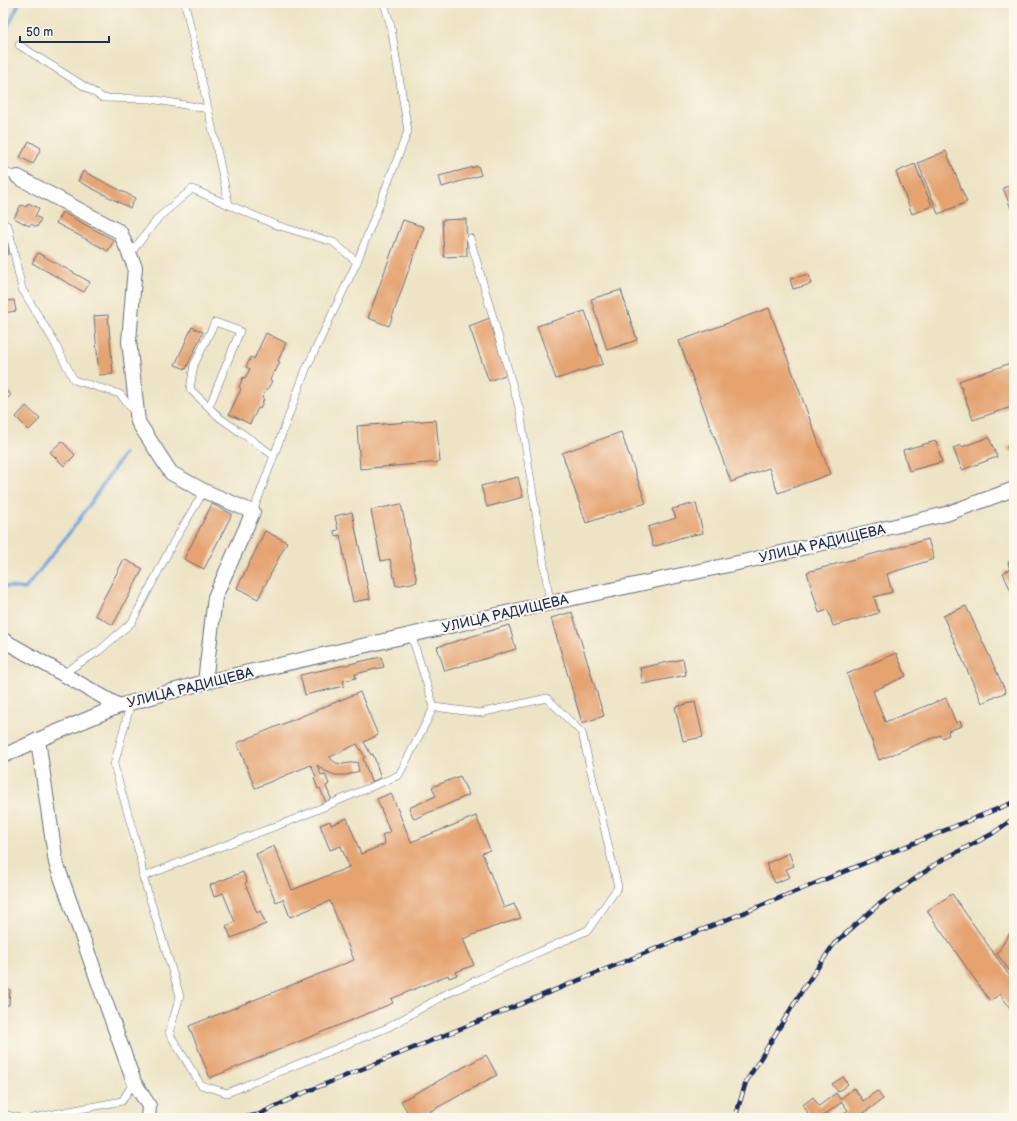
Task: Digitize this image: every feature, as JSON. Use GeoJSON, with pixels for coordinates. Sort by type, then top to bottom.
{"type":"FeatureCollection","features":[{"type":"Feature","properties":{"kind":"street"},"geometry":{"type":"LineString","coordinates":[[18,177],[120,232],[135,266],[129,341],[138,422],[171,473],[204,491],[253,512],[215,597],[205,682]]}},
{"type":"Feature","properties":{"kind":"street","name":"УЛИЦА РАДИЩЕВА"},"geometry":{"type":"LineString","coordinates":[[3,756],[125,704],[205,682],[550,603],[747,561],[946,514],[1014,490]]}},
{"type":"Feature","properties":{"kind":"street"},"geometry":{"type":"LineString","coordinates":[[3,640],[62,674],[125,704]]}},
{"type":"Feature","properties":{"kind":"street"},"geometry":{"type":"LineString","coordinates":[[38,740],[56,863],[134,1082],[149,1106],[148,1118]]}},
{"type":"Feature","properties":{"kind":"lane"},"geometry":{"type":"LineString","coordinates":[[185,3],[229,205]]}},
{"type":"Feature","properties":{"kind":"lane"},"geometry":{"type":"LineString","coordinates":[[253,512],[306,368],[357,262],[408,131],[391,28],[384,3]]}},
{"type":"Feature","properties":{"kind":"lane"},"geometry":{"type":"LineString","coordinates":[[19,45],[103,98],[151,99],[208,109]]}},
{"type":"Feature","properties":{"kind":"lane"},"geometry":{"type":"LineString","coordinates":[[3,170],[18,177]]}},
{"type":"Feature","properties":{"kind":"lane"},"geometry":{"type":"LineString","coordinates":[[130,254],[159,217],[192,189],[276,224],[333,242],[357,262]]}},
{"type":"Feature","properties":{"kind":"lane"},"geometry":{"type":"LineString","coordinates":[[3,223],[8,226],[22,290],[53,340],[74,380],[120,394],[137,415]]}},
{"type":"Feature","properties":{"kind":"lane"},"geometry":{"type":"LineString","coordinates":[[470,238],[520,411],[550,603]]}},
{"type":"Feature","properties":{"kind":"lane"},"geometry":{"type":"LineString","coordinates":[[209,407],[240,332],[215,322],[194,365],[190,389],[220,418],[273,455]]}},
{"type":"Feature","properties":{"kind":"lane"},"geometry":{"type":"LineString","coordinates":[[62,674],[99,651],[132,622],[173,542],[204,491]]}},
{"type":"Feature","properties":{"kind":"lane"},"geometry":{"type":"LineString","coordinates":[[143,877],[295,819],[399,775],[434,707],[412,634]]}},
{"type":"Feature","properties":{"kind":"lane"},"geometry":{"type":"LineString","coordinates":[[125,704],[114,765],[140,856],[143,877],[180,996],[169,1033],[201,1085],[226,1093],[389,1027],[446,994],[588,930],[618,887],[582,733],[547,698],[480,713],[434,707]]}},
{"type":"Feature","properties":{"kind":"lane"},"geometry":{"type":"LineString","coordinates":[[33,1118],[122,1101],[134,1082]]}},
{"type":"Feature","properties":{"kind":"lane"},"geometry":{"type":"LineString","coordinates":[[3,1114],[19,1118]]}},
{"type":"Feature","properties":{"kind":"building"},"geometry":{"type":"Polygon","coordinates":[[[29,141],[41,148],[33,164],[20,157],[29,141]]]}},
{"type":"Feature","properties":{"kind":"building"},"geometry":{"type":"Polygon","coordinates":[[[946,151],[967,202],[938,214],[918,163],[946,151]]]}},
{"type":"Feature","properties":{"kind":"building"},"geometry":{"type":"Polygon","coordinates":[[[915,164],[932,206],[912,214],[896,172],[915,164]]]}},
{"type":"Feature","properties":{"kind":"building"},"geometry":{"type":"Polygon","coordinates":[[[478,166],[481,175],[442,187],[439,176],[478,166]]]}},
{"type":"Feature","properties":{"kind":"building"},"geometry":{"type":"Polygon","coordinates":[[[83,171],[135,198],[130,208],[78,181],[83,171]]]}},
{"type":"Feature","properties":{"kind":"building"},"geometry":{"type":"Polygon","coordinates":[[[1014,184],[1014,216],[1003,188],[1014,184]]]}},
{"type":"Feature","properties":{"kind":"building"},"geometry":{"type":"Polygon","coordinates":[[[28,203],[39,208],[35,216],[41,219],[37,227],[31,224],[29,226],[14,218],[21,205],[26,207],[28,203]]]}},
{"type":"Feature","properties":{"kind":"building"},"geometry":{"type":"Polygon","coordinates":[[[62,212],[114,240],[108,251],[56,223],[62,212]]]}},
{"type":"Feature","properties":{"kind":"building"},"geometry":{"type":"Polygon","coordinates":[[[466,219],[467,256],[444,257],[442,220],[466,219]]]}},
{"type":"Feature","properties":{"kind":"building"},"geometry":{"type":"Polygon","coordinates":[[[403,220],[424,227],[389,326],[368,318],[403,220]]]}},
{"type":"Feature","properties":{"kind":"building"},"geometry":{"type":"Polygon","coordinates":[[[7,242],[9,254],[3,255],[3,243],[7,242]]]}},
{"type":"Feature","properties":{"kind":"building"},"geometry":{"type":"Polygon","coordinates":[[[38,253],[90,282],[84,292],[32,263],[38,253]]]}},
{"type":"Feature","properties":{"kind":"building"},"geometry":{"type":"Polygon","coordinates":[[[809,274],[811,284],[793,289],[790,279],[809,274]]]}},
{"type":"Feature","properties":{"kind":"building"},"geometry":{"type":"Polygon","coordinates":[[[621,290],[637,340],[607,350],[591,299],[621,290]]]}},
{"type":"Feature","properties":{"kind":"building"},"geometry":{"type":"Polygon","coordinates":[[[14,300],[16,311],[3,313],[3,302],[14,300]]]}},
{"type":"Feature","properties":{"kind":"building"},"geometry":{"type":"Polygon","coordinates":[[[769,308],[830,474],[778,493],[769,468],[731,482],[679,341],[769,308]]]}},
{"type":"Feature","properties":{"kind":"building"},"geometry":{"type":"Polygon","coordinates":[[[585,311],[603,364],[556,379],[537,326],[585,311]]]}},
{"type":"Feature","properties":{"kind":"building"},"geometry":{"type":"Polygon","coordinates":[[[108,315],[113,374],[99,375],[94,316],[108,315]]]}},
{"type":"Feature","properties":{"kind":"building"},"geometry":{"type":"Polygon","coordinates":[[[490,318],[510,373],[489,381],[469,326],[490,318]]]}},
{"type":"Feature","properties":{"kind":"building"},"geometry":{"type":"Polygon","coordinates":[[[192,327],[203,332],[186,369],[175,365],[192,327]]]}},
{"type":"Feature","properties":{"kind":"building"},"geometry":{"type":"Polygon","coordinates":[[[266,333],[286,343],[278,361],[280,362],[270,380],[272,381],[262,398],[264,399],[260,409],[258,408],[250,424],[229,414],[241,389],[239,387],[243,377],[245,378],[250,369],[246,367],[251,357],[254,359],[266,333]]]}},
{"type":"Feature","properties":{"kind":"building"},"geometry":{"type":"Polygon","coordinates":[[[1014,362],[1014,406],[973,420],[959,381],[1014,362]]]}},
{"type":"Feature","properties":{"kind":"building"},"geometry":{"type":"Polygon","coordinates":[[[3,387],[11,395],[3,403],[3,387]]]}},
{"type":"Feature","properties":{"kind":"building"},"geometry":{"type":"Polygon","coordinates":[[[26,406],[40,419],[29,430],[16,417],[26,406]]]}},
{"type":"Feature","properties":{"kind":"building"},"geometry":{"type":"Polygon","coordinates":[[[436,420],[440,462],[360,469],[357,426],[436,420]]]}},
{"type":"Feature","properties":{"kind":"building"},"geometry":{"type":"Polygon","coordinates":[[[621,432],[646,503],[586,523],[562,453],[621,432]]]}},
{"type":"Feature","properties":{"kind":"building"},"geometry":{"type":"Polygon","coordinates":[[[989,437],[997,457],[962,470],[953,448],[961,445],[962,447],[989,437]]]}},
{"type":"Feature","properties":{"kind":"building"},"geometry":{"type":"Polygon","coordinates":[[[62,441],[75,455],[64,466],[50,452],[62,441]]]}},
{"type":"Feature","properties":{"kind":"building"},"geometry":{"type":"Polygon","coordinates":[[[936,441],[942,462],[909,471],[903,450],[936,441]]]}},
{"type":"Feature","properties":{"kind":"building"},"geometry":{"type":"Polygon","coordinates":[[[1014,444],[1014,450],[1009,452],[1007,447],[1014,444]]]}},
{"type":"Feature","properties":{"kind":"building"},"geometry":{"type":"Polygon","coordinates":[[[518,477],[523,497],[487,507],[481,486],[518,477]]]}},
{"type":"Feature","properties":{"kind":"building"},"geometry":{"type":"Polygon","coordinates":[[[696,503],[703,533],[683,537],[653,547],[648,527],[676,518],[672,509],[696,503]]]}},
{"type":"Feature","properties":{"kind":"building"},"geometry":{"type":"Polygon","coordinates":[[[212,504],[232,514],[204,569],[184,559],[212,504]]]}},
{"type":"Feature","properties":{"kind":"building"},"geometry":{"type":"Polygon","coordinates":[[[401,504],[417,582],[396,586],[390,559],[381,561],[371,510],[401,504]]]}},
{"type":"Feature","properties":{"kind":"building"},"geometry":{"type":"Polygon","coordinates":[[[352,512],[370,599],[353,602],[340,535],[335,536],[334,531],[338,530],[335,516],[352,512]]]}},
{"type":"Feature","properties":{"kind":"building"},"geometry":{"type":"Polygon","coordinates":[[[265,531],[287,542],[258,599],[237,588],[265,531]]]}},
{"type":"Feature","properties":{"kind":"building"},"geometry":{"type":"Polygon","coordinates":[[[928,539],[934,559],[887,574],[892,592],[874,597],[879,613],[833,626],[828,610],[819,613],[807,572],[928,539]]]}},
{"type":"Feature","properties":{"kind":"building"},"geometry":{"type":"Polygon","coordinates":[[[124,559],[143,569],[113,625],[95,615],[124,559]]]}},
{"type":"Feature","properties":{"kind":"building"},"geometry":{"type":"Polygon","coordinates":[[[1014,560],[1014,598],[1003,573],[1010,569],[1008,563],[1014,560]]]}},
{"type":"Feature","properties":{"kind":"building"},"geometry":{"type":"Polygon","coordinates":[[[966,606],[1006,692],[982,703],[943,616],[966,606]]]}},
{"type":"Feature","properties":{"kind":"building"},"geometry":{"type":"Polygon","coordinates":[[[572,612],[604,716],[582,723],[551,618],[572,612]]]}},
{"type":"Feature","properties":{"kind":"building"},"geometry":{"type":"Polygon","coordinates":[[[509,625],[516,649],[445,671],[437,647],[509,625]]]}},
{"type":"Feature","properties":{"kind":"building"},"geometry":{"type":"Polygon","coordinates":[[[896,653],[906,676],[873,691],[885,722],[946,698],[956,723],[960,721],[962,726],[948,731],[949,735],[942,738],[940,735],[879,760],[847,674],[896,653]]]}},
{"type":"Feature","properties":{"kind":"building"},"geometry":{"type":"Polygon","coordinates":[[[381,657],[384,667],[355,674],[356,678],[343,681],[344,686],[305,695],[300,675],[381,657]]]}},
{"type":"Feature","properties":{"kind":"building"},"geometry":{"type":"Polygon","coordinates":[[[683,659],[686,675],[643,684],[640,668],[683,659]]]}},
{"type":"Feature","properties":{"kind":"building"},"geometry":{"type":"Polygon","coordinates":[[[360,692],[378,735],[364,742],[371,755],[373,754],[381,778],[371,782],[363,758],[365,757],[357,744],[330,757],[336,763],[343,764],[357,762],[359,771],[347,775],[335,775],[325,771],[317,765],[321,775],[325,774],[329,784],[326,786],[332,801],[326,803],[320,788],[318,789],[314,778],[316,777],[311,765],[255,788],[237,743],[360,692]]]}},
{"type":"Feature","properties":{"kind":"building"},"geometry":{"type":"Polygon","coordinates":[[[695,702],[703,737],[683,741],[675,707],[695,702]]]}},
{"type":"Feature","properties":{"kind":"building"},"geometry":{"type":"Polygon","coordinates":[[[460,776],[469,795],[414,819],[409,808],[436,796],[432,787],[460,776]]]}},
{"type":"Feature","properties":{"kind":"building"},"geometry":{"type":"Polygon","coordinates":[[[391,793],[411,842],[476,816],[490,850],[482,853],[504,908],[514,904],[521,918],[463,939],[474,965],[456,972],[457,975],[449,978],[448,975],[391,999],[393,1003],[210,1078],[189,1026],[354,960],[330,901],[290,917],[283,899],[276,902],[256,854],[274,846],[292,890],[349,867],[341,846],[330,850],[320,825],[330,821],[331,825],[347,818],[361,854],[385,844],[382,835],[390,832],[377,799],[391,793]]]}},
{"type":"Feature","properties":{"kind":"building"},"geometry":{"type":"Polygon","coordinates":[[[789,853],[794,866],[786,869],[790,877],[775,883],[766,864],[789,853]]]}},
{"type":"Feature","properties":{"kind":"building"},"geometry":{"type":"Polygon","coordinates":[[[243,872],[247,882],[245,883],[257,913],[260,911],[266,924],[231,938],[226,926],[235,922],[223,893],[214,897],[210,885],[243,872]]]}},
{"type":"Feature","properties":{"kind":"building"},"geometry":{"type":"Polygon","coordinates":[[[952,894],[1014,982],[1014,1014],[1000,994],[990,1001],[927,911],[952,894]]]}},
{"type":"Feature","properties":{"kind":"building"},"geometry":{"type":"Polygon","coordinates":[[[1014,926],[1014,977],[997,954],[1014,926]]]}},
{"type":"Feature","properties":{"kind":"building"},"geometry":{"type":"Polygon","coordinates":[[[3,988],[10,989],[9,1005],[3,1005],[3,988]]]}},
{"type":"Feature","properties":{"kind":"building"},"geometry":{"type":"Polygon","coordinates":[[[486,1055],[497,1075],[418,1118],[411,1118],[401,1101],[486,1055]]]}},
{"type":"Feature","properties":{"kind":"building"},"geometry":{"type":"Polygon","coordinates":[[[843,1077],[848,1084],[838,1092],[832,1084],[843,1077]]]}},
{"type":"Feature","properties":{"kind":"building"},"geometry":{"type":"Polygon","coordinates":[[[854,1088],[863,1101],[877,1091],[883,1099],[857,1118],[838,1118],[848,1110],[842,1102],[820,1118],[802,1118],[808,1113],[803,1105],[813,1097],[819,1106],[836,1093],[840,1099],[854,1088]]]}},
{"type":"Feature","properties":{"kind":"waterway"},"geometry":{"type":"LineString","coordinates":[[3,37],[19,3]]}},
{"type":"Feature","properties":{"kind":"waterway"},"geometry":{"type":"LineString","coordinates":[[3,586],[25,589],[74,527],[124,454]]}},
{"type":"Feature","properties":{"kind":"railway"},"geometry":{"type":"LineString","coordinates":[[251,1118],[301,1094],[1014,802]]}},
{"type":"Feature","properties":{"kind":"railway"},"geometry":{"type":"LineString","coordinates":[[735,1118],[746,1082],[803,989],[834,944],[878,905],[940,861],[992,834],[1014,818]]}},
{"type":"Feature","properties":{"kind":"railway"},"geometry":{"type":"LineString","coordinates":[[241,1118],[256,1115]]}}]}
